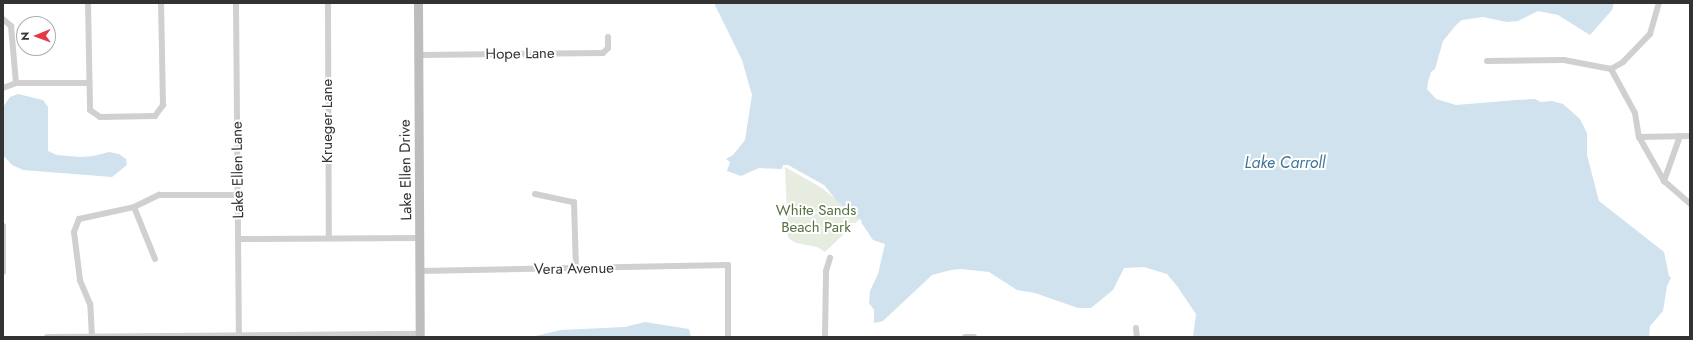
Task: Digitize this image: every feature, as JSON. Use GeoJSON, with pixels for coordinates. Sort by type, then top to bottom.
{"type":"FeatureCollection","features":[{"type":"Feature","properties":{"kind":"street"},"geometry":{"type":"LineString","coordinates":[[88,3],[90,110],[100,117],[155,116],[163,105],[161,3]]}},
{"type":"Feature","properties":{"kind":"street","name":"Lake Ellen Lane"},"geometry":{"type":"LineString","coordinates":[[236,3],[239,337]]}},
{"type":"Feature","properties":{"kind":"street","name":"Krueger Lane"},"geometry":{"type":"LineString","coordinates":[[328,3],[329,238]]}},
{"type":"Feature","properties":{"kind":"street","name":"Lake Ellen Drive"},"geometry":{"type":"LineString","coordinates":[[418,3],[421,238],[420,336]]}},
{"type":"Feature","properties":{"kind":"street"},"geometry":{"type":"LineString","coordinates":[[1487,60],[1564,60],[1611,69],[1623,62],[1650,34],[1659,3]]}},
{"type":"Feature","properties":{"kind":"street"},"geometry":{"type":"LineString","coordinates":[[3,19],[11,26],[16,83]]}},
{"type":"Feature","properties":{"kind":"street","name":"Hope Lane"},"geometry":{"type":"LineString","coordinates":[[418,55],[603,53],[608,48],[608,37]]}},
{"type":"Feature","properties":{"kind":"street"},"geometry":{"type":"LineString","coordinates":[[1611,69],[1635,113],[1639,137],[1664,181],[1690,204]]}},
{"type":"Feature","properties":{"kind":"street"},"geometry":{"type":"LineString","coordinates":[[3,88],[16,83],[89,83]]}},
{"type":"Feature","properties":{"kind":"street"},"geometry":{"type":"LineString","coordinates":[[1664,181],[1680,136]]}},
{"type":"Feature","properties":{"kind":"street"},"geometry":{"type":"LineString","coordinates":[[1639,137],[1690,136]]}},
{"type":"Feature","properties":{"kind":"street"},"geometry":{"type":"LineString","coordinates":[[535,194],[574,202],[576,270]]}},
{"type":"Feature","properties":{"kind":"street"},"geometry":{"type":"LineString","coordinates":[[92,337],[90,304],[80,280],[74,232],[79,219],[134,207],[158,195],[238,195]]}},
{"type":"Feature","properties":{"kind":"street"},"geometry":{"type":"LineString","coordinates":[[134,207],[155,259]]}},
{"type":"Feature","properties":{"kind":"street"},"geometry":{"type":"LineString","coordinates":[[3,226],[3,272]]}},
{"type":"Feature","properties":{"kind":"street"},"geometry":{"type":"LineString","coordinates":[[238,239],[421,238]]}},
{"type":"Feature","properties":{"kind":"street"},"geometry":{"type":"LineString","coordinates":[[825,337],[826,271],[830,258]]}},
{"type":"Feature","properties":{"kind":"street","name":"Vera Avenue"},"geometry":{"type":"LineString","coordinates":[[420,271],[576,270],[728,265],[728,337]]}},
{"type":"Feature","properties":{"kind":"street"},"geometry":{"type":"LineString","coordinates":[[1136,328],[1136,337]]}},
{"type":"Feature","properties":{"kind":"street"},"geometry":{"type":"LineString","coordinates":[[47,337],[420,336]]}},
{"type":"Feature","properties":{"kind":"street"},"geometry":{"type":"LineString","coordinates":[[965,337],[974,337]]}},
{"type":"Feature","properties":{"kind":"green space","name":"White Sands Beach Park"},"geometry":{"type":"Polygon","coordinates":[[[785,167],[822,188],[860,219],[825,252],[817,247],[796,243],[788,238],[785,167]]]}},
{"type":"Feature","properties":{"kind":"water","name":"Lake Carroll"},"geometry":{"type":"Polygon","coordinates":[[[714,3],[1614,3],[1612,10],[1590,35],[1558,15],[1538,11],[1518,21],[1507,22],[1483,17],[1462,20],[1443,41],[1435,69],[1431,72],[1427,89],[1436,99],[1456,105],[1535,99],[1541,102],[1552,101],[1563,104],[1580,119],[1587,133],[1587,155],[1599,201],[1664,252],[1669,276],[1671,278],[1667,286],[1663,311],[1650,326],[1649,337],[1193,337],[1196,314],[1177,286],[1167,274],[1144,267],[1124,268],[1113,290],[1091,308],[1078,308],[1035,293],[1017,290],[989,272],[961,269],[932,275],[883,321],[874,323],[874,310],[869,303],[870,291],[878,274],[885,244],[873,240],[861,222],[862,221],[837,201],[824,185],[788,165],[783,165],[782,169],[759,168],[741,176],[727,171],[730,162],[726,159],[733,155],[745,140],[752,95],[742,60],[714,3]]]}},
{"type":"Feature","properties":{"kind":"water"},"geometry":{"type":"Polygon","coordinates":[[[18,94],[43,100],[48,107],[48,151],[57,155],[81,157],[109,152],[119,154],[126,159],[127,165],[112,177],[23,170],[12,165],[3,155],[3,107],[10,97],[18,94]]]}},
{"type":"Feature","properties":{"kind":"water"},"geometry":{"type":"Polygon","coordinates":[[[645,322],[689,329],[691,337],[531,337],[561,330],[625,327],[645,322]]]}}]}
